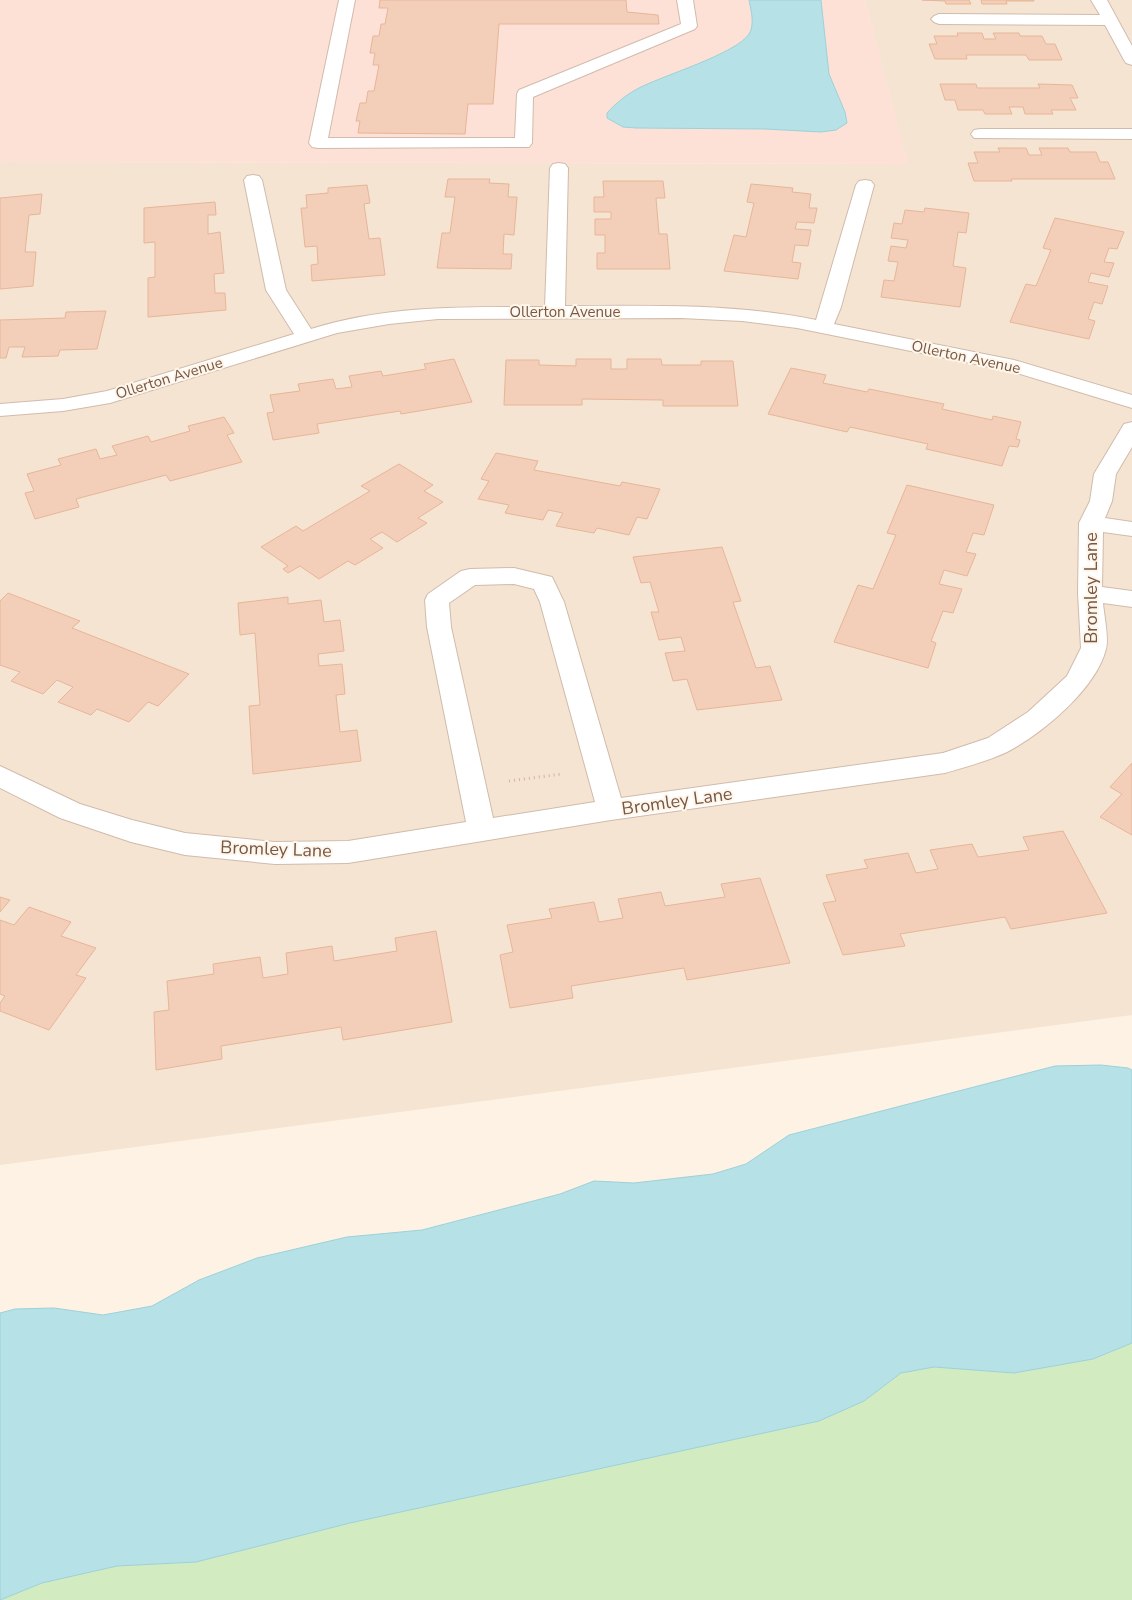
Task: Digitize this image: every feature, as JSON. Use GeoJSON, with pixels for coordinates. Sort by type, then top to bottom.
{"type":"FeatureCollection","features":[{"type":"Feature","properties":{"kind":"street"},"geometry":{"type":"LineString","coordinates":[[347,0],[318,143],[524,143],[525,94],[689,26],[685,0]]}},
{"type":"Feature","properties":{"kind":"street"},"geometry":{"type":"LineString","coordinates":[[1099,0],[1132,60]]}},
{"type":"Feature","properties":{"kind":"street"},"geometry":{"type":"LineString","coordinates":[[939,20],[1110,20]]}},
{"type":"Feature","properties":{"kind":"street"},"geometry":{"type":"LineString","coordinates":[[980,134],[1132,134]]}},
{"type":"Feature","properties":{"kind":"street"},"geometry":{"type":"LineString","coordinates":[[555,312],[559,168]]}},
{"type":"Feature","properties":{"kind":"street"},"geometry":{"type":"LineString","coordinates":[[253,180],[276,290],[305,336]]}},
{"type":"Feature","properties":{"kind":"street"},"geometry":{"type":"LineString","coordinates":[[823,327],[831,306],[865,185]]}},
{"type":"Feature","properties":{"kind":"street","name":"Ollerton Avenue"},"geometry":{"type":"LineString","coordinates":[[0,410],[63,405],[110,397],[305,336],[334,328],[389,318],[428,314],[555,312],[681,312],[742,315],[823,327],[1014,366],[1132,402]]}},
{"type":"Feature","properties":{"kind":"street","name":"Bromley Lane"},"geometry":{"type":"LineString","coordinates":[[0,776],[70,811],[131,831],[185,844],[275,853],[348,852],[611,810],[945,763],[997,744],[1037,720],[1077,682],[1094,648],[1090,593],[1091,523],[1101,501],[1105,474],[1132,429]]}},
{"type":"Feature","properties":{"kind":"street"},"geometry":{"type":"LineString","coordinates":[[1091,523],[1132,529]]}},
{"type":"Feature","properties":{"kind":"street"},"geometry":{"type":"LineString","coordinates":[[482,830],[439,627],[437,600],[470,577],[514,576],[543,583],[552,602],[611,810]]}},
{"type":"Feature","properties":{"kind":"street"},"geometry":{"type":"LineString","coordinates":[[1090,593],[1132,599]]}},
{"type":"Feature","properties":{"kind":"path"},"geometry":{"type":"LineString","coordinates":[[501,782],[568,774]]}},
{"type":"Feature","properties":{"kind":"shaded area"},"geometry":{"type":"Polygon","coordinates":[[[0,0],[865,0],[908,164],[0,162],[0,0]]]}},
{"type":"Feature","properties":{"kind":"shaded area"},"geometry":{"type":"Polygon","coordinates":[[[865,0],[1132,0],[1132,1015],[0,1165],[0,162],[907,164],[865,0]]]}},
{"type":"Feature","properties":{"kind":"green space"},"geometry":{"type":"Polygon","coordinates":[[[1132,1343],[1132,1600],[0,1600],[42,1583],[117,1566],[196,1562],[350,1523],[819,1421],[864,1401],[901,1373],[934,1367],[1014,1373],[1093,1359],[1132,1343]]]}},
{"type":"Feature","properties":{"kind":"water"},"geometry":{"type":"Polygon","coordinates":[[[749,0],[821,0],[829,74],[845,112],[847,123],[836,130],[821,132],[765,129],[636,128],[623,127],[607,118],[607,113],[614,106],[637,89],[714,57],[741,42],[749,34],[752,26],[749,0]]]}},
{"type":"Feature","properties":{"kind":"water"},"geometry":{"type":"Polygon","coordinates":[[[1101,1065],[1132,1070],[1132,1343],[1093,1359],[1014,1373],[934,1367],[901,1373],[864,1401],[819,1421],[350,1523],[196,1562],[117,1566],[42,1583],[0,1600],[0,1313],[15,1309],[54,1308],[103,1315],[152,1306],[199,1280],[257,1258],[347,1237],[422,1230],[560,1194],[594,1181],[634,1183],[713,1174],[746,1164],[789,1135],[1055,1066],[1101,1065]]]}},
{"type":"Feature","properties":{"kind":"building"},"geometry":{"type":"Polygon","coordinates":[[[380,0],[626,0],[627,12],[658,15],[659,24],[499,24],[493,104],[468,104],[465,134],[358,133],[360,121],[356,121],[360,103],[366,103],[368,91],[374,91],[379,65],[373,65],[375,53],[370,53],[373,36],[379,36],[381,24],[385,24],[388,8],[379,8],[380,0]]]}},
{"type":"Feature","properties":{"kind":"building"},"geometry":{"type":"Polygon","coordinates":[[[922,0],[969,0],[971,4],[946,4],[945,1],[922,0]]]}},
{"type":"Feature","properties":{"kind":"building"},"geometry":{"type":"Polygon","coordinates":[[[981,0],[1034,1],[1006,1],[1007,4],[982,4],[981,0]]]}},
{"type":"Feature","properties":{"kind":"building"},"geometry":{"type":"Polygon","coordinates":[[[957,33],[982,33],[984,39],[996,39],[993,33],[1019,33],[1020,36],[1042,36],[1046,44],[1055,44],[1062,60],[1029,60],[1026,55],[966,55],[967,59],[935,59],[929,44],[937,44],[934,36],[958,36],[957,33]]]}},
{"type":"Feature","properties":{"kind":"building"},"geometry":{"type":"Polygon","coordinates":[[[940,84],[976,84],[977,88],[1040,88],[1038,84],[1072,85],[1078,98],[1070,98],[1076,110],[1051,110],[1053,114],[1025,114],[1023,107],[1009,107],[1012,114],[985,114],[983,110],[958,110],[955,100],[945,100],[940,84]]]}},
{"type":"Feature","properties":{"kind":"building"},"geometry":{"type":"Polygon","coordinates":[[[998,148],[1026,148],[1029,155],[1042,155],[1039,148],[1068,148],[1070,152],[1096,152],[1100,162],[1108,162],[1115,179],[974,181],[968,163],[978,163],[974,152],[1000,152],[998,148]]]}},
{"type":"Feature","properties":{"kind":"building"},"geometry":{"type":"Polygon","coordinates":[[[448,179],[490,179],[489,183],[509,184],[508,197],[517,197],[514,235],[504,234],[503,254],[512,254],[511,269],[437,268],[442,233],[450,233],[455,197],[445,197],[448,179]]]}},
{"type":"Feature","properties":{"kind":"building"},"geometry":{"type":"Polygon","coordinates":[[[603,181],[663,181],[665,198],[656,198],[659,234],[667,234],[670,269],[597,269],[597,253],[605,253],[605,235],[595,235],[595,219],[611,219],[611,212],[594,212],[594,197],[604,197],[603,181]]]}},
{"type":"Feature","properties":{"kind":"building"},"geometry":{"type":"Polygon","coordinates":[[[751,184],[793,188],[792,192],[811,194],[809,208],[817,208],[814,223],[797,222],[795,229],[811,230],[808,246],[795,245],[792,262],[801,263],[798,279],[724,271],[734,235],[746,237],[754,203],[747,202],[751,184]]]}},
{"type":"Feature","properties":{"kind":"building"},"geometry":{"type":"Polygon","coordinates":[[[367,185],[370,203],[364,204],[369,239],[380,238],[385,275],[312,281],[311,265],[318,264],[317,246],[305,247],[301,208],[307,208],[306,195],[328,193],[328,188],[367,185]]]}},
{"type":"Feature","properties":{"kind":"building"},"geometry":{"type":"Polygon","coordinates":[[[42,194],[40,214],[29,215],[25,252],[36,252],[33,286],[0,289],[0,198],[42,194]]]}},
{"type":"Feature","properties":{"kind":"building"},"geometry":{"type":"Polygon","coordinates":[[[215,202],[216,215],[208,215],[208,234],[220,232],[224,273],[214,274],[215,293],[225,293],[226,310],[148,317],[148,278],[155,277],[155,242],[144,243],[144,208],[215,202]]]}},
{"type":"Feature","properties":{"kind":"building"},"geometry":{"type":"Polygon","coordinates":[[[925,208],[969,213],[966,233],[958,232],[953,266],[966,268],[960,307],[881,297],[884,280],[894,281],[898,262],[888,261],[891,246],[906,248],[908,240],[891,238],[894,223],[902,224],[905,210],[924,212],[925,208]]]}},
{"type":"Feature","properties":{"kind":"building"},"geometry":{"type":"Polygon","coordinates":[[[1055,218],[1124,232],[1117,249],[1109,248],[1104,262],[1114,263],[1109,277],[1091,273],[1088,282],[1108,286],[1102,304],[1094,302],[1088,319],[1095,321],[1089,339],[1010,322],[1026,284],[1036,286],[1051,250],[1043,248],[1055,218]]]}},
{"type":"Feature","properties":{"kind":"building"},"geometry":{"type":"Polygon","coordinates":[[[106,311],[97,349],[60,350],[58,356],[22,357],[25,347],[9,347],[6,358],[0,358],[0,320],[65,318],[66,312],[106,311]]]}},
{"type":"Feature","properties":{"kind":"building"},"geometry":{"type":"Polygon","coordinates":[[[454,359],[472,402],[401,414],[400,411],[317,424],[319,433],[273,440],[267,413],[274,412],[270,395],[300,391],[298,384],[333,379],[336,389],[352,387],[349,376],[381,371],[383,376],[426,369],[424,364],[454,359]]]}},
{"type":"Feature","properties":{"kind":"building"},"geometry":{"type":"Polygon","coordinates":[[[576,359],[611,359],[611,369],[627,369],[627,359],[661,359],[662,365],[701,365],[701,361],[733,361],[738,406],[663,406],[663,400],[582,399],[582,405],[504,405],[506,360],[539,360],[539,365],[576,366],[576,359]]]}},
{"type":"Feature","properties":{"kind":"building"},"geometry":{"type":"Polygon","coordinates":[[[791,368],[826,375],[823,383],[867,392],[869,389],[944,404],[942,409],[992,420],[993,416],[1021,422],[1016,439],[1020,440],[1018,447],[1009,446],[1002,466],[926,449],[928,444],[850,427],[847,432],[768,414],[791,368]]]}},
{"type":"Feature","properties":{"kind":"building"},"geometry":{"type":"Polygon","coordinates":[[[224,417],[234,433],[227,435],[242,462],[170,481],[166,475],[76,499],[79,507],[35,519],[25,493],[34,491],[27,474],[61,465],[58,459],[96,449],[100,459],[117,455],[112,446],[148,436],[151,442],[190,431],[188,426],[224,417]]]}},
{"type":"Feature","properties":{"kind":"building"},"geometry":{"type":"Polygon","coordinates":[[[496,453],[538,461],[534,470],[620,486],[622,482],[660,489],[647,519],[637,517],[629,535],[597,528],[594,533],[556,526],[563,513],[548,510],[543,520],[505,513],[509,505],[478,499],[489,481],[481,479],[496,453]]]}},
{"type":"Feature","properties":{"kind":"building"},"geometry":{"type":"Polygon","coordinates":[[[399,464],[433,485],[424,491],[443,502],[418,518],[427,523],[397,542],[382,532],[370,539],[383,548],[355,565],[348,561],[319,579],[300,566],[288,573],[283,569],[288,566],[261,547],[296,526],[303,531],[370,491],[361,486],[399,464]]]}},
{"type":"Feature","properties":{"kind":"building"},"geometry":{"type":"Polygon","coordinates":[[[907,485],[994,505],[984,535],[973,533],[966,552],[976,554],[967,576],[944,570],[939,584],[962,589],[953,613],[943,611],[931,641],[936,643],[928,668],[834,642],[858,585],[873,589],[896,535],[887,533],[907,485]]]}},
{"type":"Feature","properties":{"kind":"building"},"geometry":{"type":"Polygon","coordinates":[[[722,547],[741,601],[733,602],[756,668],[770,666],[782,700],[697,710],[687,679],[673,681],[665,653],[685,651],[681,637],[659,640],[651,612],[659,612],[650,582],[641,583],[633,557],[722,547]]]}},
{"type":"Feature","properties":{"kind":"building"},"geometry":{"type":"Polygon","coordinates":[[[8,593],[80,621],[72,628],[189,674],[158,706],[148,702],[129,722],[97,709],[91,715],[58,702],[73,687],[57,680],[43,694],[11,681],[20,672],[0,665],[0,601],[8,593]]]}},
{"type":"Feature","properties":{"kind":"building"},"geometry":{"type":"Polygon","coordinates":[[[288,597],[288,604],[321,600],[324,622],[340,620],[344,651],[318,654],[319,666],[342,664],[345,694],[336,695],[340,732],[357,730],[361,761],[253,774],[249,706],[260,705],[255,633],[240,635],[238,603],[288,597]]]}},
{"type":"Feature","properties":{"kind":"building"},"geometry":{"type":"Polygon","coordinates":[[[1132,763],[1132,835],[1100,817],[1122,794],[1110,787],[1132,763]]]}},
{"type":"Feature","properties":{"kind":"building"},"geometry":{"type":"Polygon","coordinates":[[[1063,831],[1107,913],[1011,929],[1005,917],[900,934],[905,946],[843,955],[823,903],[836,901],[826,875],[868,868],[864,860],[908,853],[916,873],[938,869],[930,850],[972,844],[978,857],[1029,850],[1023,837],[1063,831]]]}},
{"type":"Feature","properties":{"kind":"building"},"geometry":{"type":"Polygon","coordinates":[[[760,878],[790,963],[687,980],[684,968],[571,986],[573,998],[510,1008],[500,955],[513,952],[507,925],[552,918],[549,909],[594,902],[599,922],[623,918],[618,899],[661,892],[665,906],[725,897],[721,884],[760,878]]]}},
{"type":"Feature","properties":{"kind":"building"},"geometry":{"type":"Polygon","coordinates":[[[0,897],[10,900],[0,912],[0,897]]]}},
{"type":"Feature","properties":{"kind":"building"},"geometry":{"type":"Polygon","coordinates":[[[29,907],[71,922],[61,936],[96,948],[76,975],[86,978],[49,1030],[0,1011],[0,1003],[5,996],[0,994],[0,920],[14,925],[29,907]]]}},
{"type":"Feature","properties":{"kind":"building"},"geometry":{"type":"Polygon","coordinates":[[[436,931],[452,1022],[343,1040],[341,1027],[221,1046],[222,1059],[156,1070],[154,1012],[169,1010],[167,981],[214,974],[213,964],[260,957],[263,978],[288,974],[286,953],[332,946],[334,961],[397,951],[395,938],[436,931]]]}}]}
